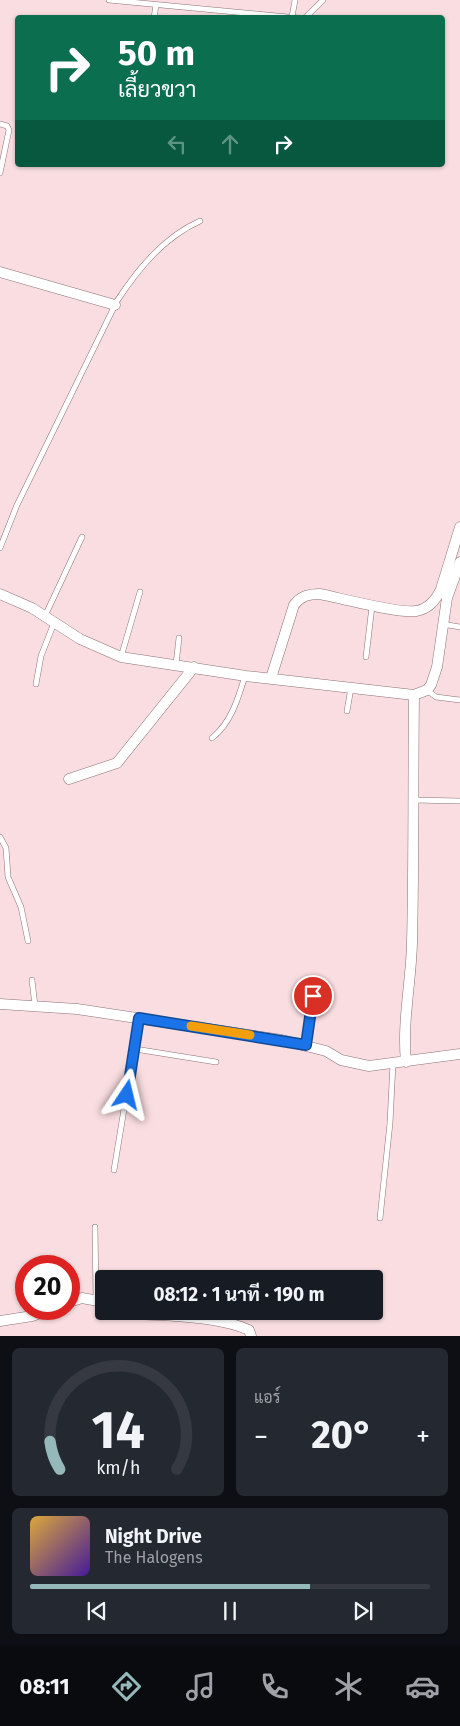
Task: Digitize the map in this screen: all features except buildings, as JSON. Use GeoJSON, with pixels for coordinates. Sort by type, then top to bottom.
{"type":"FeatureCollection","features":[{"type":"Feature","properties":{"kind":"street"},"geometry":{"type":"LineString","coordinates":[[0,272],[115,305]]}},
{"type":"Feature","properties":{"kind":"street"},"geometry":{"type":"LineString","coordinates":[[271,678],[294,605],[300,598],[311,594],[320,594],[408,612],[428,607],[437,599],[441,589],[460,527]]}},
{"type":"Feature","properties":{"kind":"street"},"geometry":{"type":"LineString","coordinates":[[0,594],[32,608],[80,639],[121,658],[139,662],[176,664],[246,676],[414,695],[427,690],[431,685],[437,668],[447,598],[460,562]]}},
{"type":"Feature","properties":{"kind":"street"},"geometry":{"type":"LineString","coordinates":[[70,779],[117,763],[194,667]]}},
{"type":"Feature","properties":{"kind":"street"},"geometry":{"type":"LineString","coordinates":[[406,1062],[405,1015],[412,954],[414,695]]}},
{"type":"Feature","properties":{"kind":"street"},"geometry":{"type":"LineString","coordinates":[[0,1004],[35,1006],[139,1018],[306,1045],[326,1051],[341,1060],[356,1065],[369,1066],[460,1054]]}},
{"type":"Feature","properties":{"kind":"street"},"geometry":{"type":"LineString","coordinates":[[80,1299],[95,1299]]}},
{"type":"Feature","properties":{"kind":"street"},"geometry":{"type":"LineString","coordinates":[[0,1321],[15,1319]]}},
{"type":"Feature","properties":{"kind":"street"},"geometry":{"type":"LineString","coordinates":[[200,1320],[238,1325],[250,1330],[251,1336]]}},
{"type":"Feature","properties":{"kind":"lane"},"geometry":{"type":"LineString","coordinates":[[109,0],[272,15]]}},
{"type":"Feature","properties":{"kind":"lane"},"geometry":{"type":"LineString","coordinates":[[295,0],[295,15]]}},
{"type":"Feature","properties":{"kind":"lane"},"geometry":{"type":"LineString","coordinates":[[308,15],[323,0]]}},
{"type":"Feature","properties":{"kind":"lane"},"geometry":{"type":"LineString","coordinates":[[154,15],[156,5]]}},
{"type":"Feature","properties":{"kind":"lane"},"geometry":{"type":"LineString","coordinates":[[0,124],[7,126],[9,130],[0,173]]}},
{"type":"Feature","properties":{"kind":"lane"},"geometry":{"type":"LineString","coordinates":[[0,548],[20,498],[115,305],[131,280],[165,243],[200,221]]}},
{"type":"Feature","properties":{"kind":"lane"},"geometry":{"type":"LineString","coordinates":[[44,617],[82,537]]}},
{"type":"Feature","properties":{"kind":"lane"},"geometry":{"type":"LineString","coordinates":[[121,658],[140,592]]}},
{"type":"Feature","properties":{"kind":"lane"},"geometry":{"type":"LineString","coordinates":[[366,657],[373,604]]}},
{"type":"Feature","properties":{"kind":"lane"},"geometry":{"type":"LineString","coordinates":[[36,684],[41,656],[54,623]]}},
{"type":"Feature","properties":{"kind":"lane"},"geometry":{"type":"LineString","coordinates":[[442,624],[460,627]]}},
{"type":"Feature","properties":{"kind":"lane"},"geometry":{"type":"LineString","coordinates":[[176,664],[179,638]]}},
{"type":"Feature","properties":{"kind":"lane"},"geometry":{"type":"LineString","coordinates":[[212,738],[220,732],[229,718],[246,676]]}},
{"type":"Feature","properties":{"kind":"lane"},"geometry":{"type":"LineString","coordinates":[[347,712],[351,688]]}},
{"type":"Feature","properties":{"kind":"lane"},"geometry":{"type":"LineString","coordinates":[[427,690],[436,697],[460,700]]}},
{"type":"Feature","properties":{"kind":"lane"},"geometry":{"type":"LineString","coordinates":[[413,800],[460,800]]}},
{"type":"Feature","properties":{"kind":"lane"},"geometry":{"type":"LineString","coordinates":[[0,837],[6,848],[8,877],[21,907],[28,941]]}},
{"type":"Feature","properties":{"kind":"lane"},"geometry":{"type":"LineString","coordinates":[[306,1045],[315,979]]}},
{"type":"Feature","properties":{"kind":"lane"},"geometry":{"type":"LineString","coordinates":[[32,980],[35,1006]]}},
{"type":"Feature","properties":{"kind":"lane"},"geometry":{"type":"LineString","coordinates":[[114,1170],[139,1018]]}},
{"type":"Feature","properties":{"kind":"lane"},"geometry":{"type":"LineString","coordinates":[[135,1049],[216,1062]]}},
{"type":"Feature","properties":{"kind":"lane"},"geometry":{"type":"LineString","coordinates":[[380,1218],[390,1123],[393,1063]]}},
{"type":"Feature","properties":{"kind":"lane"},"geometry":{"type":"LineString","coordinates":[[95,1227],[98,1270]]}},
{"type":"Feature","properties":{"kind":"slow traffic"},"geometry":{"type":"LineString","coordinates":[[191,1026],[250,1035]]}},
{"type":"Feature","properties":{"kind":"route"},"geometry":{"type":"LineString","coordinates":[[127,1095],[139,1018],[306,1045],[313,996]]}}]}
